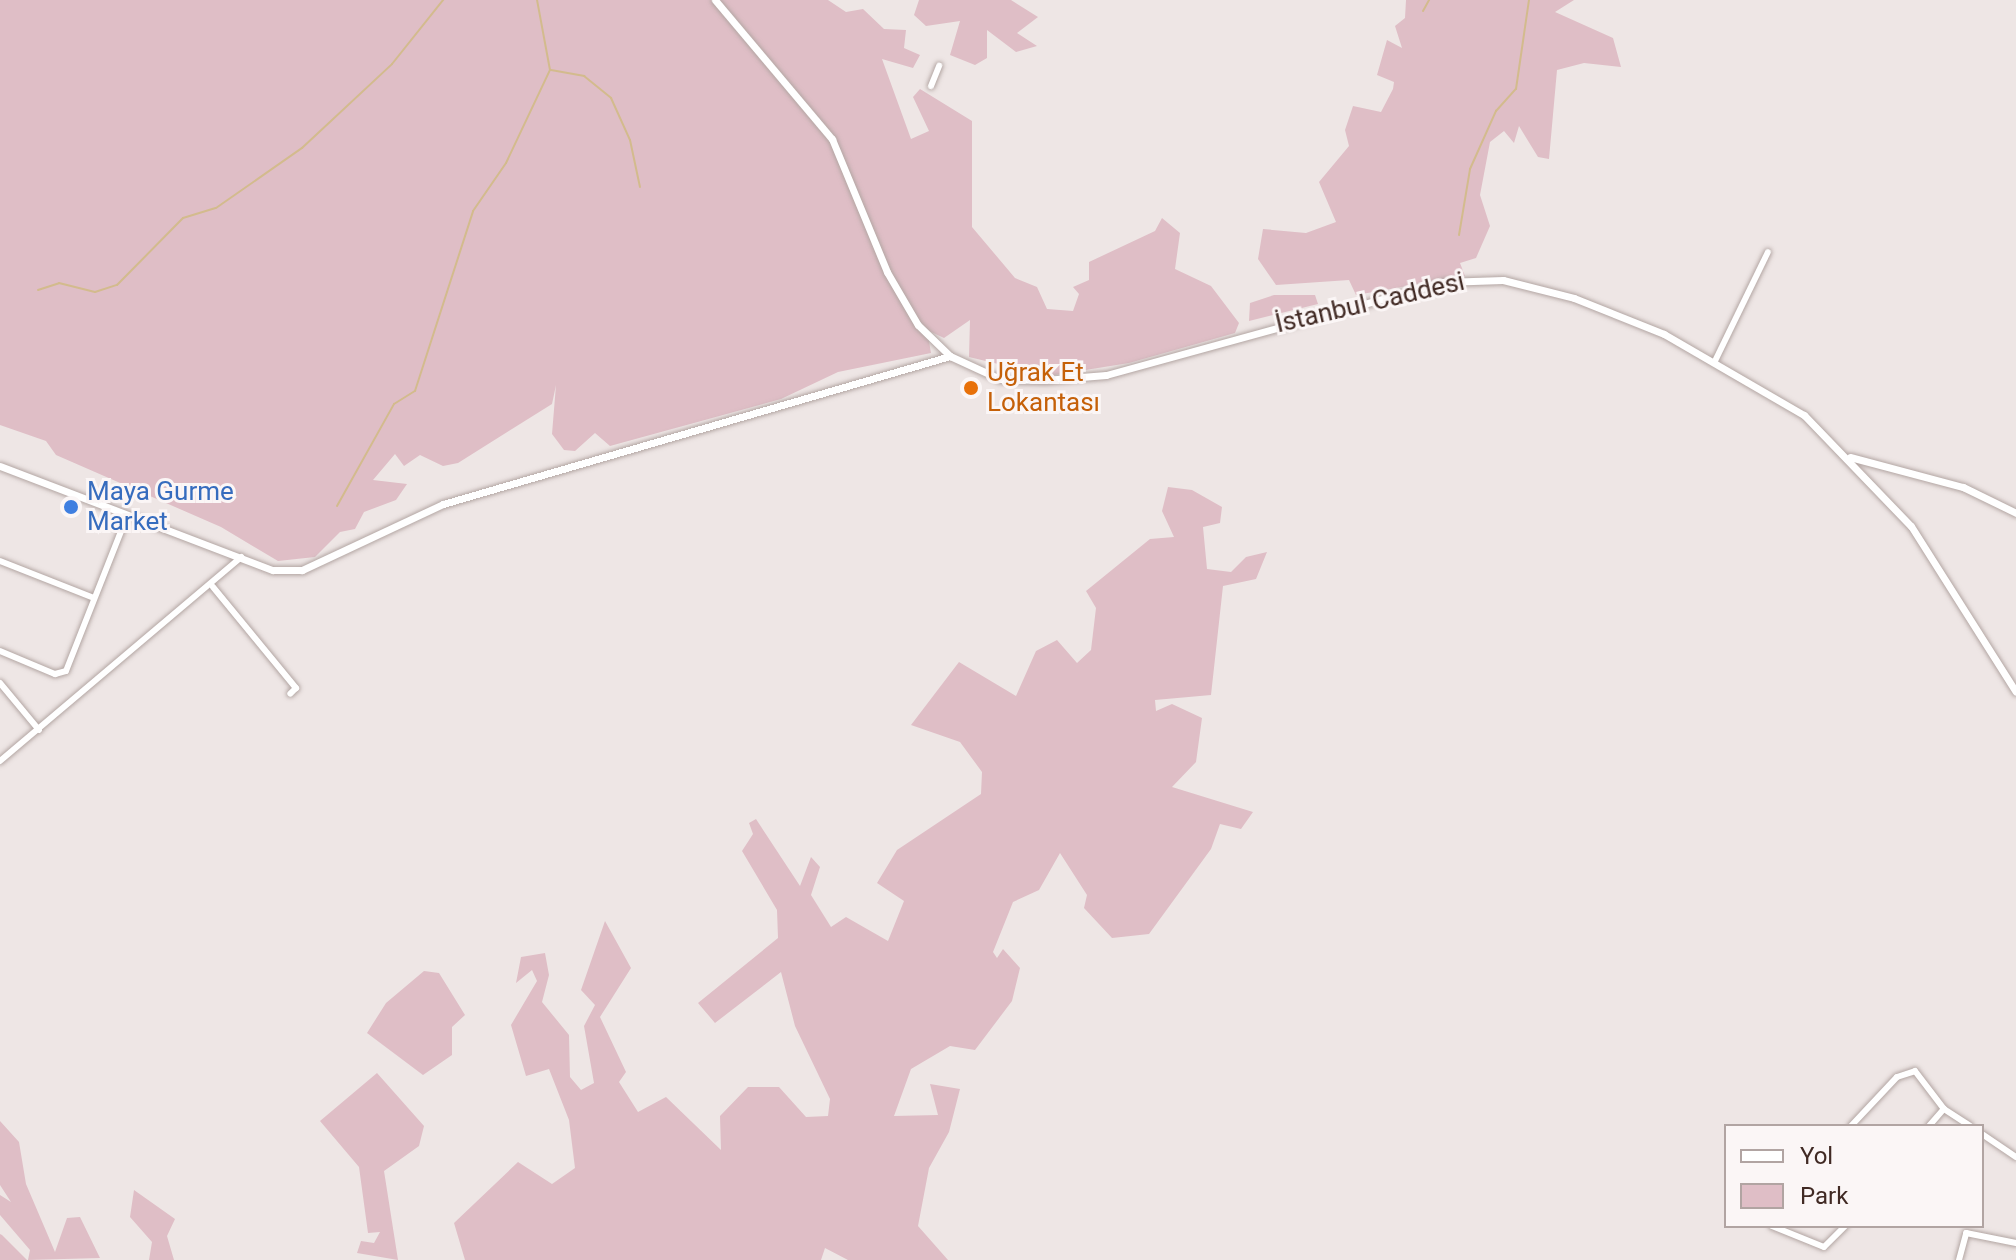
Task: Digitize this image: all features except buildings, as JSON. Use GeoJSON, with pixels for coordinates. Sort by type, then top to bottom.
{"type":"FeatureCollection","features":[{"type":"Feature","properties":{"kind":"street","name":"İstanbul Caddesi"},"geometry":{"type":"LineString","coordinates":[[715,0],[832,139],[887,272],[918,325],[950,356],[1000,379],[1106,375],[1279,323],[1475,278],[1574,298],[1715,361],[1804,415],[1848,456],[1967,604],[2016,692]]}},
{"type":"Feature","properties":{"kind":"street"},"geometry":{"type":"LineString","coordinates":[[931,86],[939,66]]}},
{"type":"Feature","properties":{"kind":"street"},"geometry":{"type":"LineString","coordinates":[[1715,361],[1768,252]]}},
{"type":"Feature","properties":{"kind":"street"},"geometry":{"type":"LineString","coordinates":[[0,466],[273,570],[302,570],[443,504],[950,356]]}},
{"type":"Feature","properties":{"kind":"street"},"geometry":{"type":"LineString","coordinates":[[1848,456],[1963,487],[2015,514]]}},
{"type":"Feature","properties":{"kind":"street"},"geometry":{"type":"LineString","coordinates":[[0,651],[55,674],[66,671],[127,516]]}},
{"type":"Feature","properties":{"kind":"street"},"geometry":{"type":"LineString","coordinates":[[0,761],[213,587],[241,557]]}},
{"type":"Feature","properties":{"kind":"street"},"geometry":{"type":"LineString","coordinates":[[0,561],[94,598]]}},
{"type":"Feature","properties":{"kind":"street"},"geometry":{"type":"LineString","coordinates":[[213,587],[296,688],[290,694]]}},
{"type":"Feature","properties":{"kind":"street"},"geometry":{"type":"LineString","coordinates":[[0,683],[39,730]]}},
{"type":"Feature","properties":{"kind":"street"},"geometry":{"type":"LineString","coordinates":[[1853,1124],[1897,1077],[1915,1071],[1944,1109],[1967,1124]]}},
{"type":"Feature","properties":{"kind":"street"},"geometry":{"type":"LineString","coordinates":[[1931,1124],[1944,1109]]}},
{"type":"Feature","properties":{"kind":"street"},"geometry":{"type":"LineString","coordinates":[[1984,1135],[2016,1157]]}},
{"type":"Feature","properties":{"kind":"street"},"geometry":{"type":"LineString","coordinates":[[1777,1228],[1824,1247],[1843,1228]]}},
{"type":"Feature","properties":{"kind":"street"},"geometry":{"type":"LineString","coordinates":[[1959,1260],[1966,1233],[2016,1243]]}},
{"type":"Feature","properties":{"kind":"green space"},"geometry":{"type":"Polygon","coordinates":[[[0,0],[828,0],[846,12],[863,9],[884,29],[906,30],[904,48],[920,55],[913,68],[882,59],[911,139],[929,131],[913,97],[920,89],[972,121],[972,227],[1015,278],[1037,287],[1047,309],[1073,311],[1079,294],[1073,287],[1089,280],[1089,262],[1155,231],[1162,218],[1180,233],[1175,269],[1211,286],[1239,323],[1235,333],[1129,363],[1048,376],[969,357],[970,320],[944,338],[927,330],[931,353],[838,372],[781,399],[610,446],[595,433],[575,451],[564,450],[552,434],[556,385],[552,404],[458,463],[443,466],[420,455],[404,466],[395,454],[373,480],[407,484],[396,500],[364,512],[355,529],[340,532],[315,557],[278,561],[221,527],[56,455],[46,441],[0,425],[0,0]]]}},
{"type":"Feature","properties":{"kind":"green space"},"geometry":{"type":"Polygon","coordinates":[[[919,0],[1011,0],[1038,17],[1017,33],[1037,46],[1016,52],[987,30],[987,58],[975,65],[950,55],[960,21],[926,26],[914,15],[919,0]]]}},
{"type":"Feature","properties":{"kind":"green space"},"geometry":{"type":"Polygon","coordinates":[[[1406,0],[1574,0],[1555,12],[1613,38],[1621,67],[1584,63],[1557,70],[1549,159],[1538,157],[1519,126],[1514,143],[1504,131],[1490,142],[1480,195],[1490,226],[1476,258],[1460,263],[1465,276],[1356,295],[1349,280],[1276,285],[1258,259],[1263,229],[1306,233],[1336,222],[1319,182],[1349,146],[1345,130],[1353,106],[1381,112],[1393,89],[1394,82],[1377,75],[1387,40],[1402,48],[1395,26],[1405,18],[1406,0]]]}},
{"type":"Feature","properties":{"kind":"green space"},"geometry":{"type":"Polygon","coordinates":[[[1274,295],[1315,295],[1318,304],[1249,321],[1250,303],[1274,295]]]}},
{"type":"Feature","properties":{"kind":"green space"},"geometry":{"type":"Polygon","coordinates":[[[1168,487],[1192,490],[1222,507],[1220,523],[1203,527],[1207,569],[1231,572],[1246,557],[1267,552],[1256,579],[1223,586],[1211,695],[1155,700],[1156,711],[1172,704],[1202,718],[1196,762],[1172,787],[1253,812],[1241,829],[1220,824],[1211,849],[1149,934],[1112,938],[1084,908],[1087,895],[1060,853],[1039,890],[1013,902],[993,952],[997,958],[1003,949],[1020,968],[1012,1001],[975,1050],[950,1046],[911,1069],[894,1116],[938,1115],[930,1084],[960,1089],[949,1132],[929,1168],[918,1226],[948,1260],[848,1260],[825,1248],[821,1260],[465,1260],[454,1223],[518,1162],[552,1184],[575,1168],[569,1120],[549,1069],[526,1076],[511,1025],[537,981],[532,970],[516,983],[521,957],[545,953],[549,975],[542,1002],[569,1035],[570,1077],[581,1090],[594,1083],[584,1026],[595,1005],[581,990],[605,921],[631,968],[600,1017],[626,1072],[619,1082],[638,1112],[666,1097],[721,1150],[720,1116],[748,1087],[779,1087],[806,1117],[828,1116],[830,1099],[795,1026],[781,972],[715,1023],[698,1003],[778,938],[777,910],[742,851],[753,834],[749,823],[756,819],[800,886],[811,857],[820,867],[811,895],[831,927],[846,917],[888,941],[904,901],[877,883],[897,850],[981,794],[982,772],[960,742],[911,725],[959,662],[1016,696],[1036,651],[1057,640],[1077,663],[1091,650],[1096,608],[1086,591],[1150,539],[1174,537],[1162,511],[1168,487]]]}},
{"type":"Feature","properties":{"kind":"green space"},"geometry":{"type":"Polygon","coordinates":[[[424,971],[439,973],[465,1015],[452,1027],[452,1055],[423,1075],[367,1033],[386,1003],[424,971]]]}},
{"type":"Feature","properties":{"kind":"green space"},"geometry":{"type":"Polygon","coordinates":[[[377,1073],[424,1126],[419,1146],[384,1171],[398,1260],[357,1253],[361,1241],[374,1243],[380,1232],[368,1233],[359,1167],[320,1121],[377,1073]]]}},
{"type":"Feature","properties":{"kind":"green space"},"geometry":{"type":"Polygon","coordinates":[[[0,1121],[19,1142],[26,1184],[55,1252],[67,1218],[80,1217],[100,1258],[28,1260],[30,1250],[0,1215],[0,1195],[11,1202],[0,1185],[0,1121]]]}},
{"type":"Feature","properties":{"kind":"green space"},"geometry":{"type":"Polygon","coordinates":[[[134,1190],[175,1219],[167,1236],[174,1260],[149,1260],[152,1242],[130,1217],[134,1190]]]}},
{"type":"Feature","properties":{"kind":"green space"},"geometry":{"type":"Polygon","coordinates":[[[2,1235],[27,1260],[0,1260],[2,1235]]]}},
{"type":"Feature","properties":{"kind":"waterway"},"geometry":{"type":"LineString","coordinates":[[38,290],[59,283],[95,292],[117,285],[183,218],[216,208],[302,148],[392,64],[443,0]]}},
{"type":"Feature","properties":{"kind":"waterway"},"geometry":{"type":"LineString","coordinates":[[337,506],[394,404],[415,391],[473,211],[506,163],[550,70],[537,0]]}},
{"type":"Feature","properties":{"kind":"waterway"},"geometry":{"type":"LineString","coordinates":[[1423,11],[1429,0]]}},
{"type":"Feature","properties":{"kind":"waterway"},"geometry":{"type":"LineString","coordinates":[[1459,235],[1470,169],[1496,111],[1516,89],[1529,0]]}},
{"type":"Feature","properties":{"kind":"waterway"},"geometry":{"type":"LineString","coordinates":[[551,70],[584,76],[611,98],[630,140],[640,187]]}},
{"type":"Feature","properties":{"kind":"place","name":"Uğrak Et Lokantası"},"geometry":{"type":"Point","coordinates":[971,388]}},
{"type":"Feature","properties":{"kind":"place","name":"Maya Gurme Market"},"geometry":{"type":"Point","coordinates":[71,507]}}]}
